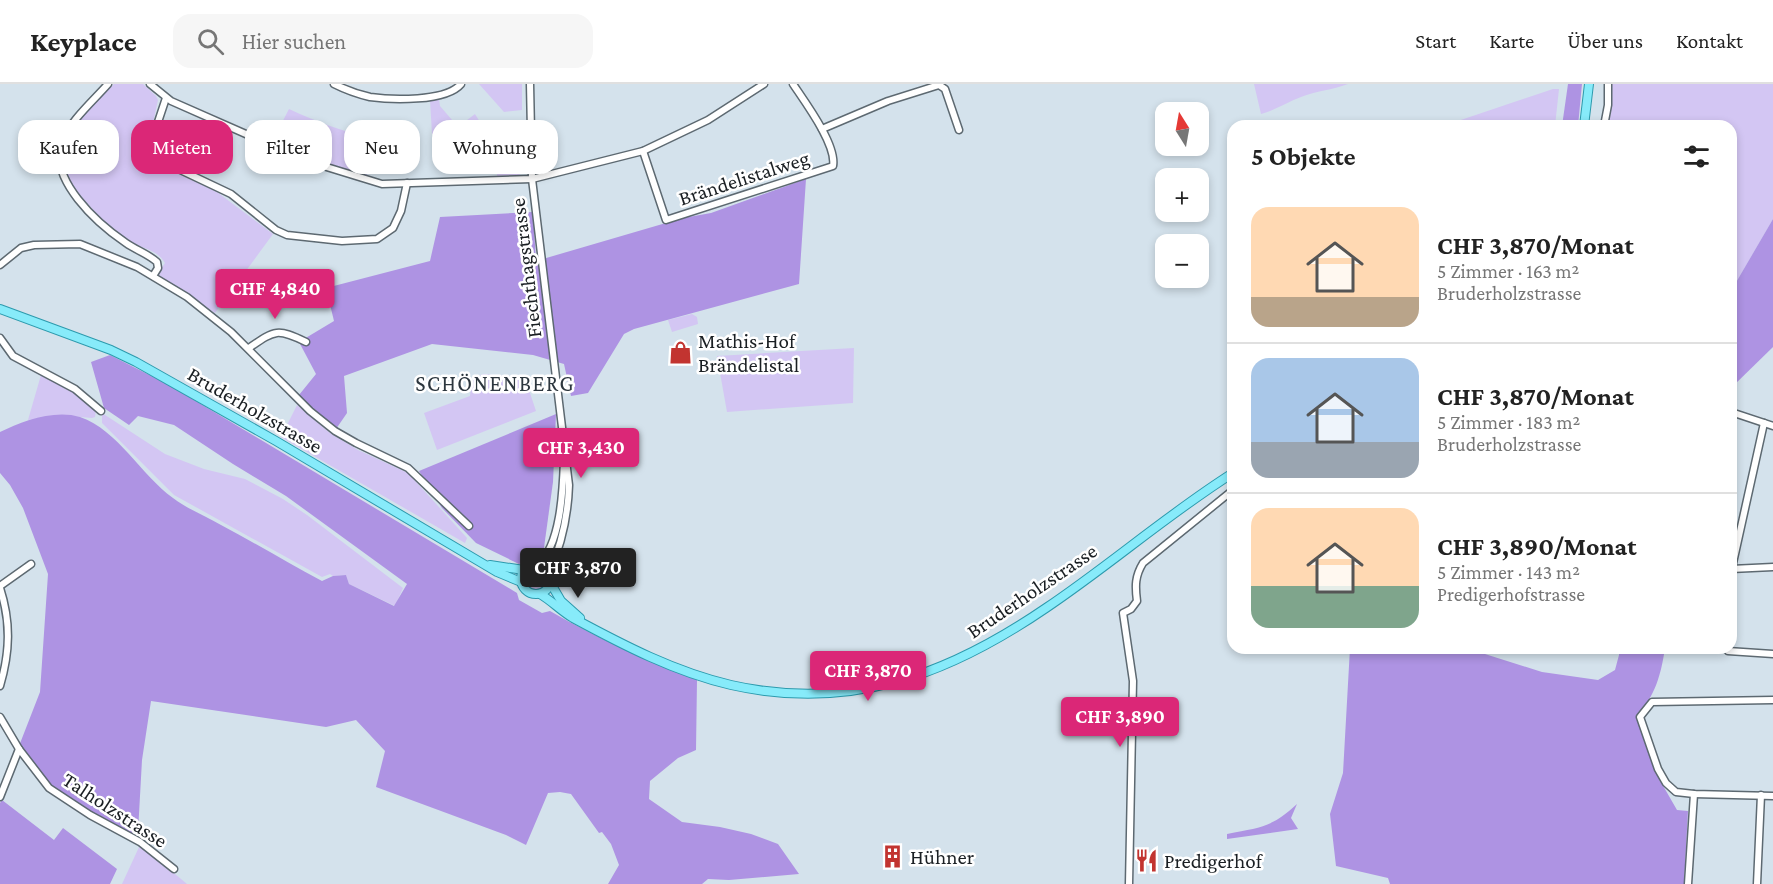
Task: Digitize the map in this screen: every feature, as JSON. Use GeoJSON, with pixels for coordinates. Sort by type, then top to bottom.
{"type":"FeatureCollection","features":[{"type":"Feature","properties":{"kind":"main road"},"geometry":{"type":"LineString","coordinates":[[1585,120],[1589,84]]}},
{"type":"Feature","properties":{"kind":"main road","name":"Bruderholzstrasse"},"geometry":{"type":"LineString","coordinates":[[0,309],[111,350],[136,362],[276,441],[482,563],[521,582],[527,592],[540,594],[570,616],[591,627],[654,658],[689,672],[752,689],[807,693],[837,693],[872,689],[905,681],[944,667],[1012,631],[1048,607],[1145,534],[1227,477]]}},
{"type":"Feature","properties":{"kind":"main road","name":"Bruderholzstrasse"},"geometry":{"type":"LineString","coordinates":[[482,563],[524,570],[537,565]]}},
{"type":"Feature","properties":{"kind":"main road"},"geometry":{"type":"LineString","coordinates":[[537,565],[543,566],[549,573]]}},
{"type":"Feature","properties":{"kind":"main road"},"geometry":{"type":"LineString","coordinates":[[521,582],[524,570]]}},
{"type":"Feature","properties":{"kind":"main road","name":"Bruderholzstrasse"},"geometry":{"type":"LineString","coordinates":[[549,573],[550,582],[561,601],[591,627]]}},
{"type":"Feature","properties":{"kind":"main road"},"geometry":{"type":"LineString","coordinates":[[540,594],[548,589],[550,582]]}},
{"type":"Feature","properties":{"kind":"street"},"geometry":{"type":"LineString","coordinates":[[108,84],[72,125],[63,139],[59,152],[60,168],[67,184],[91,214],[126,243],[158,262],[158,268],[153,276]]}},
{"type":"Feature","properties":{"kind":"street"},"geometry":{"type":"LineString","coordinates":[[150,84],[166,98],[306,161],[382,184],[531,179],[643,151],[708,120],[764,84]]}},
{"type":"Feature","properties":{"kind":"street"},"geometry":{"type":"LineString","coordinates":[[334,84],[352,93],[397,98],[446,94],[461,84]]}},
{"type":"Feature","properties":{"kind":"street","name":"Fiechthagstrasse"},"geometry":{"type":"LineString","coordinates":[[530,84],[531,179],[569,485],[568,512],[563,537],[549,573]]}},
{"type":"Feature","properties":{"kind":"street"},"geometry":{"type":"LineString","coordinates":[[793,84],[822,129],[888,101],[939,85],[945,89],[958,130]]}},
{"type":"Feature","properties":{"kind":"street"},"geometry":{"type":"LineString","coordinates":[[1605,120],[1608,84]]}},
{"type":"Feature","properties":{"kind":"street"},"geometry":{"type":"LineString","coordinates":[[166,98],[154,134],[153,157],[231,195],[276,230],[287,235],[342,241],[377,239],[393,228],[401,212],[408,183]]}},
{"type":"Feature","properties":{"kind":"street","name":"Brändelistalweg"},"geometry":{"type":"LineString","coordinates":[[643,151],[666,220],[833,166],[834,159],[822,129]]}},
{"type":"Feature","properties":{"kind":"street"},"geometry":{"type":"LineString","coordinates":[[0,265],[21,248],[34,245],[80,244],[109,254],[153,276],[210,314],[249,348],[310,411],[335,431],[408,468],[469,526]]}},
{"type":"Feature","properties":{"kind":"street"},"geometry":{"type":"LineString","coordinates":[[249,348],[268,334],[279,331],[306,342]]}},
{"type":"Feature","properties":{"kind":"street"},"geometry":{"type":"LineString","coordinates":[[0,338],[13,356],[75,389],[101,411]]}},
{"type":"Feature","properties":{"kind":"street"},"geometry":{"type":"LineString","coordinates":[[1737,414],[1773,426]]}},
{"type":"Feature","properties":{"kind":"street"},"geometry":{"type":"LineString","coordinates":[[1737,543],[1764,423]]}},
{"type":"Feature","properties":{"kind":"street","name":"Fiechthagstrasse"},"geometry":{"type":"LineString","coordinates":[[537,565],[549,550],[557,527],[564,448]]}},
{"type":"Feature","properties":{"kind":"street"},"geometry":{"type":"LineString","coordinates":[[1129,884],[1133,681],[1123,613],[1131,609],[1137,601],[1135,585],[1143,563],[1227,495]]}},
{"type":"Feature","properties":{"kind":"street"},"geometry":{"type":"LineString","coordinates":[[0,686],[8,648],[9,624],[0,587],[31,564]]}},
{"type":"Feature","properties":{"kind":"street"},"geometry":{"type":"LineString","coordinates":[[1737,570],[1773,567]]}},
{"type":"Feature","properties":{"kind":"street"},"geometry":{"type":"LineString","coordinates":[[1737,652],[1773,654]]}},
{"type":"Feature","properties":{"kind":"street"},"geometry":{"type":"LineString","coordinates":[[1773,700],[1652,702],[1640,717],[1658,769],[1666,783],[1676,792],[1773,796]]}},
{"type":"Feature","properties":{"kind":"street","name":"Talholzstrasse"},"geometry":{"type":"LineString","coordinates":[[0,717],[19,749],[49,788],[90,815],[140,842],[174,869]]}},
{"type":"Feature","properties":{"kind":"street"},"geometry":{"type":"LineString","coordinates":[[0,797],[19,749]]}},
{"type":"Feature","properties":{"kind":"street"},"geometry":{"type":"LineString","coordinates":[[1688,884],[1694,794]]}},
{"type":"Feature","properties":{"kind":"street"},"geometry":{"type":"LineString","coordinates":[[1757,884],[1761,795]]}},
{"type":"Feature","properties":{"kind":"shaded area"},"geometry":{"type":"Polygon","coordinates":[[[114,84],[143,84],[158,100],[154,120],[131,120],[131,174],[179,174],[217,192],[273,234],[215,313],[157,275],[165,263],[161,258],[116,233],[86,202],[72,183],[68,174],[119,174],[119,120],[79,120],[114,84]]]}},
{"type":"Feature","properties":{"kind":"shaded area"},"geometry":{"type":"Polygon","coordinates":[[[479,84],[522,84],[522,110],[504,112],[479,84]]]}},
{"type":"Feature","properties":{"kind":"shaded area"},"geometry":{"type":"Polygon","coordinates":[[[1254,84],[1348,84],[1307,95],[1261,114],[1254,84]]]}},
{"type":"Feature","properties":{"kind":"shaded area"},"geometry":{"type":"Polygon","coordinates":[[[1568,84],[1582,84],[1579,120],[1563,120],[1568,84]]]}},
{"type":"Feature","properties":{"kind":"shaded area"},"geometry":{"type":"Polygon","coordinates":[[[1608,84],[1773,84],[1773,219],[1737,281],[1737,120],[1605,120],[1608,84]]]}},
{"type":"Feature","properties":{"kind":"shaded area"},"geometry":{"type":"Polygon","coordinates":[[[1553,89],[1559,89],[1556,120],[1461,120],[1553,89]]]}},
{"type":"Feature","properties":{"kind":"shaded area"},"geometry":{"type":"Polygon","coordinates":[[[439,99],[440,106],[452,120],[432,120],[432,134],[430,100],[439,99]]]}},
{"type":"Feature","properties":{"kind":"shaded area"},"geometry":{"type":"Polygon","coordinates":[[[289,109],[314,120],[283,120],[289,109]]]}},
{"type":"Feature","properties":{"kind":"shaded area"},"geometry":{"type":"Polygon","coordinates":[[[475,114],[479,120],[467,120],[475,114]]]}},
{"type":"Feature","properties":{"kind":"shaded area"},"geometry":{"type":"Polygon","coordinates":[[[332,127],[344,131],[344,170],[332,167],[332,127]]]}},
{"type":"Feature","properties":{"kind":"shaded area"},"geometry":{"type":"Polygon","coordinates":[[[497,174],[521,174],[519,175],[497,176],[497,174]]]}},
{"type":"Feature","properties":{"kind":"shaded area"},"geometry":{"type":"Polygon","coordinates":[[[806,179],[799,284],[634,329],[624,334],[588,393],[571,396],[564,364],[533,355],[432,344],[344,376],[347,413],[336,429],[314,412],[299,395],[316,374],[299,342],[334,321],[326,288],[430,261],[440,217],[533,212],[536,261],[683,218],[711,213],[806,179]]]}},
{"type":"Feature","properties":{"kind":"shaded area"},"geometry":{"type":"Polygon","coordinates":[[[1773,219],[1773,347],[1737,382],[1737,281],[1773,219]]]}},
{"type":"Feature","properties":{"kind":"shaded area"},"geometry":{"type":"Polygon","coordinates":[[[692,314],[697,317],[698,324],[672,332],[668,320],[692,314]]]}},
{"type":"Feature","properties":{"kind":"shaded area"},"geometry":{"type":"Polygon","coordinates":[[[854,348],[853,403],[727,412],[717,356],[854,348]]]}},
{"type":"Feature","properties":{"kind":"shaded area"},"geometry":{"type":"Polygon","coordinates":[[[110,355],[169,385],[517,593],[519,600],[542,613],[550,611],[622,648],[697,680],[696,750],[678,758],[650,781],[649,799],[682,822],[751,834],[778,844],[799,874],[729,880],[708,879],[702,884],[608,884],[619,865],[611,844],[602,832],[599,833],[571,794],[548,793],[526,845],[506,835],[376,787],[385,751],[356,720],[326,727],[151,701],[142,760],[138,832],[130,834],[77,804],[45,780],[19,746],[40,692],[48,574],[23,508],[0,473],[0,432],[28,420],[50,415],[80,417],[94,423],[118,442],[161,488],[178,502],[322,581],[333,576],[346,575],[349,584],[394,606],[407,584],[286,496],[174,425],[138,416],[129,425],[104,408],[91,362],[110,355]]]}},
{"type":"Feature","properties":{"kind":"shaded area"},"geometry":{"type":"Polygon","coordinates":[[[483,374],[525,378],[536,411],[437,450],[424,413],[470,396],[472,381],[483,374]]]}},
{"type":"Feature","properties":{"kind":"shaded area"},"geometry":{"type":"Polygon","coordinates":[[[41,375],[66,387],[96,409],[95,417],[58,415],[28,420],[41,375]]]}},
{"type":"Feature","properties":{"kind":"shaded area"},"geometry":{"type":"Polygon","coordinates":[[[297,405],[330,433],[358,450],[408,473],[467,538],[465,543],[281,437],[297,405]]]}},
{"type":"Feature","properties":{"kind":"shaded area"},"geometry":{"type":"Polygon","coordinates":[[[102,413],[165,454],[204,469],[245,479],[283,499],[403,588],[395,606],[349,584],[346,575],[333,576],[330,574],[322,577],[174,495],[102,423],[102,413]]]}},
{"type":"Feature","properties":{"kind":"shaded area"},"geometry":{"type":"Polygon","coordinates":[[[556,414],[553,482],[543,555],[519,564],[476,543],[442,508],[419,471],[556,414]]]}},
{"type":"Feature","properties":{"kind":"shaded area"},"geometry":{"type":"Polygon","coordinates":[[[536,568],[544,571],[547,579],[544,587],[536,590],[528,587],[525,579],[528,571],[536,568]]]}},
{"type":"Feature","properties":{"kind":"shaded area"},"geometry":{"type":"Polygon","coordinates":[[[1350,654],[1485,654],[1542,672],[1598,680],[1615,670],[1619,654],[1664,654],[1656,685],[1637,716],[1658,777],[1677,810],[1688,811],[1684,884],[1390,884],[1388,878],[1336,866],[1330,814],[1343,773],[1350,654]]]}},
{"type":"Feature","properties":{"kind":"shaded area"},"geometry":{"type":"Polygon","coordinates":[[[2,800],[54,840],[63,828],[117,869],[110,884],[0,884],[0,803],[2,800]]]}},
{"type":"Feature","properties":{"kind":"shaded area"},"geometry":{"type":"Polygon","coordinates":[[[1297,804],[1291,818],[1298,829],[1227,839],[1227,834],[1257,828],[1280,818],[1297,804]]]}},
{"type":"Feature","properties":{"kind":"shaded area"},"geometry":{"type":"Polygon","coordinates":[[[140,845],[187,884],[122,884],[140,845]]]}},
{"type":"Feature","properties":{"kind":"place","name":"Mathis-Hof Brändelistal"},"geometry":{"type":"Point","coordinates":[680,353]}},
{"type":"Feature","properties":{"kind":"place","name":"Hühner"},"geometry":{"type":"Point","coordinates":[892,857]}},
{"type":"Feature","properties":{"kind":"place","name":"Predigerhof"},"geometry":{"type":"Point","coordinates":[1146,861]}},
{"type":"Feature","properties":{"kind":"district","name":"SCHÖNENBERG"},"geometry":{"type":"Point","coordinates":[495,383]}}]}
